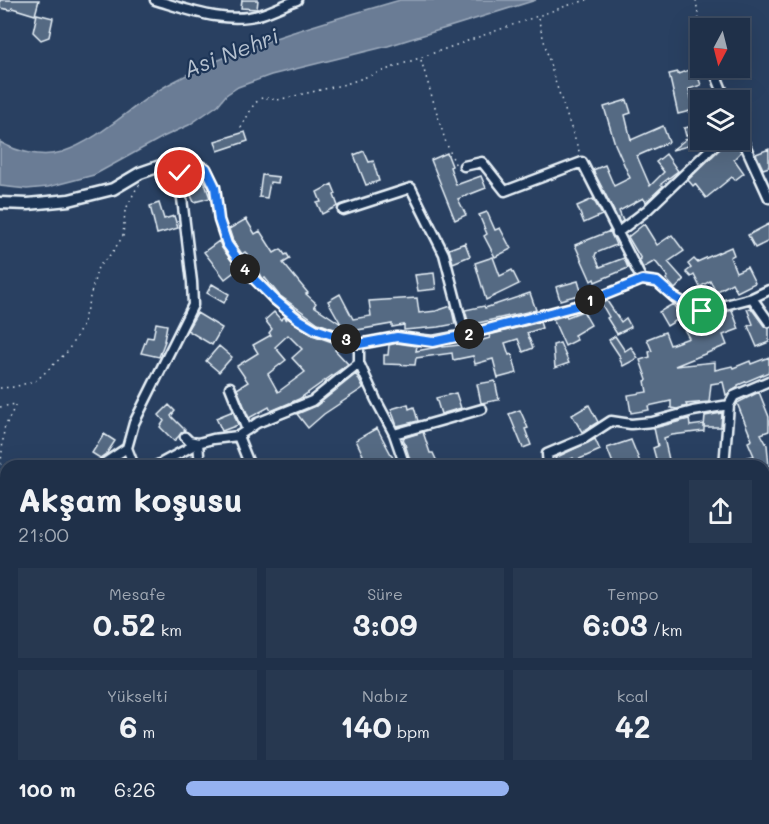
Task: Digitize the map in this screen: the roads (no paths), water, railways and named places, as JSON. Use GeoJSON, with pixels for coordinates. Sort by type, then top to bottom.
{"type":"FeatureCollection","features":[{"type":"Feature","properties":{"kind":"street"},"geometry":{"type":"LineString","coordinates":[[155,0],[194,12],[241,17],[261,14],[278,4],[297,0]]}},
{"type":"Feature","properties":{"kind":"street"},"geometry":{"type":"LineString","coordinates":[[617,233],[647,210],[710,150]]}},
{"type":"Feature","properties":{"kind":"street"},"geometry":{"type":"LineString","coordinates":[[747,150],[769,198]]}},
{"type":"Feature","properties":{"kind":"street"},"geometry":{"type":"LineString","coordinates":[[464,166],[482,162],[505,191],[582,162],[642,280]]}},
{"type":"Feature","properties":{"kind":"street"},"geometry":{"type":"LineString","coordinates":[[0,203],[28,204],[69,200],[113,189],[140,173],[169,163],[194,164],[206,168],[215,187],[219,220],[227,244],[246,271],[298,319],[315,329],[359,344],[397,337],[433,342],[465,335],[580,305],[642,280],[657,282],[674,297],[702,311],[752,298],[769,290]]}},
{"type":"Feature","properties":{"kind":"street"},"geometry":{"type":"LineString","coordinates":[[132,460],[127,448],[134,423],[193,305],[180,173],[184,163]]}},
{"type":"Feature","properties":{"kind":"street"},"geometry":{"type":"LineString","coordinates":[[343,210],[411,188],[444,254],[465,335]]}},
{"type":"Feature","properties":{"kind":"street"},"geometry":{"type":"LineString","coordinates":[[752,298],[769,322]]}},
{"type":"Feature","properties":{"kind":"street"},"geometry":{"type":"LineString","coordinates":[[359,344],[359,363],[394,434],[403,460]]}},
{"type":"Feature","properties":{"kind":"street"},"geometry":{"type":"LineString","coordinates":[[167,460],[198,443],[238,436],[257,423],[312,401],[359,363]]}},
{"type":"Feature","properties":{"kind":"street"},"geometry":{"type":"LineString","coordinates":[[724,460],[729,405],[734,396],[769,381]]}},
{"type":"Feature","properties":{"kind":"street"},"geometry":{"type":"LineString","coordinates":[[230,387],[247,430]]}},
{"type":"Feature","properties":{"kind":"street"},"geometry":{"type":"LineString","coordinates":[[548,460],[547,454],[585,438],[611,421],[631,424],[652,422],[693,411],[729,405]]}},
{"type":"Feature","properties":{"kind":"street"},"geometry":{"type":"LineString","coordinates":[[394,434],[482,409]]}},
{"type":"Feature","properties":{"kind":"street"},"geometry":{"type":"LineString","coordinates":[[238,436],[248,460]]}},
{"type":"Feature","properties":{"kind":"street"},"geometry":{"type":"LineString","coordinates":[[185,437],[189,441],[198,443]]}},
{"type":"Feature","properties":{"kind":"street"},"geometry":{"type":"LineString","coordinates":[[198,443],[199,455]]}},
{"type":"Feature","properties":{"kind":"street"},"geometry":{"type":"LineString","coordinates":[[109,460],[127,448]]}},
{"type":"Feature","properties":{"kind":"water label","name":"Asi Nehri"},"geometry":{"type":"Point","coordinates":[231,52]}}]}
